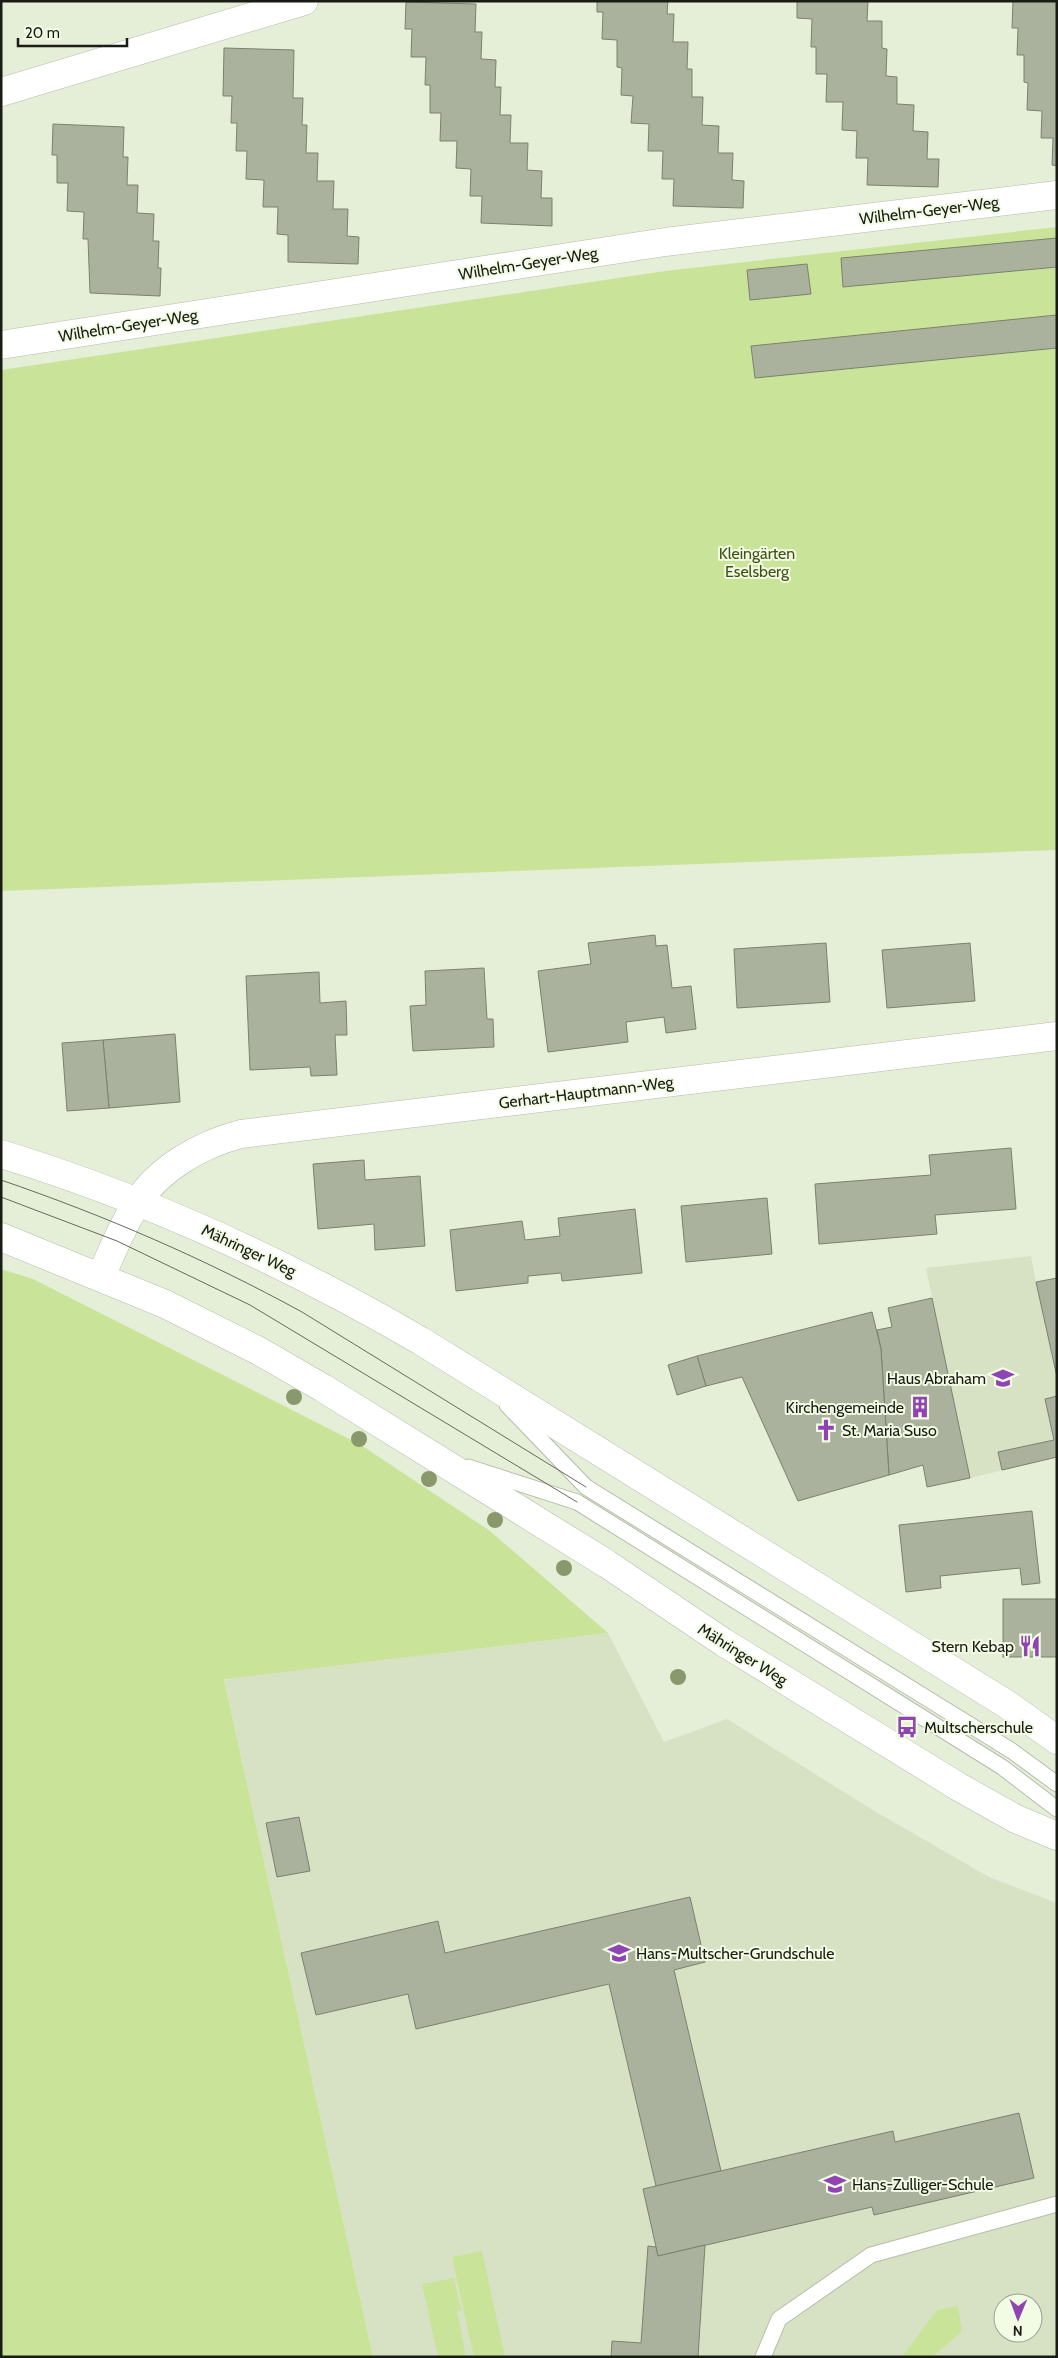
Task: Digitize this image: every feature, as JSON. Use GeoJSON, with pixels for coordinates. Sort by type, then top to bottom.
{"type":"FeatureCollection","features":[{"type":"Feature","properties":{"kind":"street"},"geometry":{"type":"LineString","coordinates":[[1,92],[304,1]]}},
{"type":"Feature","properties":{"kind":"street","name":"Wilhelm-Geyer-Weg"},"geometry":{"type":"LineString","coordinates":[[1,345],[665,242],[1057,195]]}},
{"type":"Feature","properties":{"kind":"street","name":"Gerhart-Hauptmann-Weg"},"geometry":{"type":"LineString","coordinates":[[101,1276],[124,1225],[138,1202],[162,1176],[193,1153],[223,1138],[258,1130],[1057,1036]]}},
{"type":"Feature","properties":{"kind":"street","name":"Mähringer Weg"},"geometry":{"type":"LineString","coordinates":[[1,1154],[138,1202],[247,1248],[330,1289],[481,1379],[1008,1705],[1057,1740]]}},
{"type":"Feature","properties":{"kind":"street","name":"Mähringer Weg"},"geometry":{"type":"LineString","coordinates":[[1,1237],[101,1276],[165,1304],[259,1351],[438,1458],[607,1564],[723,1642],[953,1784],[1016,1819],[1056,1836]]}},
{"type":"Feature","properties":{"kind":"lane","name":"Mähringer Weg"},"geometry":{"type":"LineString","coordinates":[[481,1379],[586,1487],[1012,1751],[1056,1783]]}},
{"type":"Feature","properties":{"kind":"lane","name":"Mähringer Weg"},"geometry":{"type":"LineString","coordinates":[[438,1458],[577,1502],[1002,1767],[1057,1809]]}},
{"type":"Feature","properties":{"kind":"lane"},"geometry":{"type":"LineString","coordinates":[[763,2357],[779,2319],[871,2255],[1057,2204]]}},
{"type":"Feature","properties":{"kind":"shaded area","name":"Haus Abraham"},"geometry":{"type":"Polygon","coordinates":[[[1031,1256],[1036,1282],[1057,1278],[1057,1457],[970,1478],[926,1268],[1031,1256]]]}},
{"type":"Feature","properties":{"kind":"shaded area"},"geometry":{"type":"Polygon","coordinates":[[[608,1633],[664,1742],[727,1719],[871,1809],[989,1877],[1057,1903],[1057,2357],[373,2357],[224,1678],[608,1633]]]}},
{"type":"Feature","properties":{"kind":"green space","name":"Kleingärten Eselsberg"},"geometry":{"type":"Polygon","coordinates":[[[1057,227],[1057,850],[1,891],[1,370],[665,271],[1057,227]]]}},
{"type":"Feature","properties":{"kind":"green space"},"geometry":{"type":"Polygon","coordinates":[[[1,1269],[33,1279],[361,1445],[490,1531],[608,1633],[224,1679],[373,2357],[1,2357],[1,1269]]]}},
{"type":"Feature","properties":{"kind":"green space"},"geometry":{"type":"Polygon","coordinates":[[[482,2251],[505,2357],[474,2357],[452,2257],[482,2251]]]}},
{"type":"Feature","properties":{"kind":"green space"},"geometry":{"type":"Polygon","coordinates":[[[454,2278],[461,2310],[457,2311],[466,2357],[438,2357],[422,2284],[454,2278]]]}},
{"type":"Feature","properties":{"kind":"green space"},"geometry":{"type":"Polygon","coordinates":[[[958,2306],[962,2331],[932,2357],[902,2357],[937,2310],[958,2306]]]}},
{"type":"Feature","properties":{"kind":"building"},"geometry":{"type":"Polygon","coordinates":[[[597,1],[668,1],[667,14],[674,14],[673,42],[688,42],[687,69],[692,69],[692,97],[703,97],[702,125],[719,126],[718,153],[733,153],[732,180],[744,181],[743,208],[673,206],[674,179],[662,179],[663,151],[648,151],[649,124],[631,123],[633,96],[621,95],[622,68],[617,67],[617,40],[602,39],[603,12],[597,12],[597,1]]]}},
{"type":"Feature","properties":{"kind":"building"},"geometry":{"type":"Polygon","coordinates":[[[797,1],[868,1],[867,21],[882,21],[882,48],[887,49],[886,76],[897,77],[897,104],[914,105],[913,131],[928,132],[927,159],[939,159],[938,187],[867,185],[868,158],[856,158],[857,131],[842,130],[843,102],[826,102],[827,74],[816,74],[816,47],[811,47],[812,19],[797,18],[797,1]]]}},
{"type":"Feature","properties":{"kind":"building"},"geometry":{"type":"Polygon","coordinates":[[[1013,1],[1057,1],[1057,166],[1052,165],[1053,138],[1041,138],[1042,111],[1027,110],[1028,83],[1024,82],[1024,55],[1017,55],[1018,28],[1012,28],[1013,1]]]}},
{"type":"Feature","properties":{"kind":"building"},"geometry":{"type":"Polygon","coordinates":[[[406,2],[476,4],[475,32],[482,32],[481,59],[496,60],[495,87],[501,87],[500,115],[511,115],[510,143],[528,143],[527,170],[542,171],[541,198],[552,198],[552,226],[481,223],[482,196],[470,196],[471,169],[456,168],[457,141],[440,141],[441,113],[430,113],[430,85],[425,85],[426,57],[411,57],[412,29],[405,29],[406,2]]]}},
{"type":"Feature","properties":{"kind":"building"},"geometry":{"type":"Polygon","coordinates":[[[224,48],[294,50],[293,98],[303,98],[302,125],[307,125],[306,153],[318,153],[317,181],[334,181],[333,209],[348,209],[347,236],[359,237],[358,264],[288,262],[288,235],[277,234],[278,207],[263,207],[264,180],[246,179],[247,151],[236,151],[237,123],[231,123],[232,96],[223,96],[224,48]]]}},
{"type":"Feature","properties":{"kind":"building"},"geometry":{"type":"Polygon","coordinates":[[[53,124],[124,127],[123,157],[128,157],[127,185],[138,185],[137,213],[154,214],[153,241],[159,241],[158,268],[161,268],[160,296],[90,293],[88,239],[83,239],[84,212],[67,211],[68,183],[57,183],[57,155],[52,155],[53,124]]]}},
{"type":"Feature","properties":{"kind":"building"},"geometry":{"type":"Polygon","coordinates":[[[1057,238],[1057,267],[843,287],[841,258],[1057,238]]]}},
{"type":"Feature","properties":{"kind":"building"},"geometry":{"type":"Polygon","coordinates":[[[807,264],[811,294],[750,300],[747,270],[807,264]]]}},
{"type":"Feature","properties":{"kind":"building"},"geometry":{"type":"Polygon","coordinates":[[[1057,315],[1057,348],[755,378],[751,346],[1057,315]]]}},
{"type":"Feature","properties":{"kind":"building"},"geometry":{"type":"Polygon","coordinates":[[[655,935],[656,946],[667,945],[672,988],[691,986],[696,1029],[666,1033],[664,1017],[626,1022],[628,1042],[548,1052],[538,971],[591,964],[588,943],[655,935]]]}},
{"type":"Feature","properties":{"kind":"building"},"geometry":{"type":"Polygon","coordinates":[[[826,943],[830,1002],[737,1008],[734,949],[826,943]]]}},
{"type":"Feature","properties":{"kind":"building"},"geometry":{"type":"Polygon","coordinates":[[[970,943],[975,1001],[887,1008],[882,950],[970,943]]]}},
{"type":"Feature","properties":{"kind":"building"},"geometry":{"type":"Polygon","coordinates":[[[484,968],[487,1019],[493,1019],[494,1047],[413,1051],[410,1006],[426,1005],[425,971],[484,968]]]}},
{"type":"Feature","properties":{"kind":"building"},"geometry":{"type":"Polygon","coordinates":[[[319,972],[320,1003],[346,1001],[347,1035],[335,1035],[337,1075],[311,1076],[310,1067],[250,1070],[246,976],[319,972]]]}},
{"type":"Feature","properties":{"kind":"building"},"geometry":{"type":"Polygon","coordinates":[[[175,1034],[180,1102],[109,1108],[103,1040],[175,1034]]]}},
{"type":"Feature","properties":{"kind":"building"},"geometry":{"type":"Polygon","coordinates":[[[103,1040],[109,1108],[67,1111],[62,1043],[103,1040]]]}},
{"type":"Feature","properties":{"kind":"building"},"geometry":{"type":"Polygon","coordinates":[[[1011,1148],[1016,1209],[935,1215],[937,1234],[819,1244],[815,1184],[931,1175],[929,1155],[1011,1148]]]}},
{"type":"Feature","properties":{"kind":"building"},"geometry":{"type":"Polygon","coordinates":[[[364,1160],[365,1180],[420,1176],[425,1246],[375,1250],[374,1224],[318,1229],[313,1164],[364,1160]]]}},
{"type":"Feature","properties":{"kind":"building"},"geometry":{"type":"Polygon","coordinates":[[[767,1198],[772,1254],[686,1262],[681,1206],[767,1198]]]}},
{"type":"Feature","properties":{"kind":"building"},"geometry":{"type":"Polygon","coordinates":[[[635,1209],[642,1273],[562,1281],[561,1273],[528,1276],[528,1283],[456,1291],[450,1230],[522,1221],[525,1240],[560,1236],[558,1218],[635,1209]]]}},
{"type":"Feature","properties":{"kind":"building"},"geometry":{"type":"Polygon","coordinates":[[[1057,1278],[1057,1377],[1036,1282],[1057,1278]]]}},
{"type":"Feature","properties":{"kind":"building","name":"Kirchengemeinde"},"geometry":{"type":"Polygon","coordinates":[[[932,1298],[970,1478],[927,1487],[923,1465],[889,1475],[881,1349],[877,1330],[892,1327],[888,1308],[932,1298]]]}},
{"type":"Feature","properties":{"kind":"building","name":"St. Maria Suso"},"geometry":{"type":"Polygon","coordinates":[[[872,1312],[881,1349],[889,1475],[798,1501],[742,1377],[706,1386],[697,1356],[872,1312]]]}},
{"type":"Feature","properties":{"kind":"building"},"geometry":{"type":"Polygon","coordinates":[[[697,1356],[706,1386],[677,1395],[668,1365],[697,1356]]]}},
{"type":"Feature","properties":{"kind":"building"},"geometry":{"type":"Polygon","coordinates":[[[1057,1396],[1057,1457],[1002,1470],[998,1452],[1054,1440],[1045,1399],[1057,1396]]]}},
{"type":"Feature","properties":{"kind":"building"},"geometry":{"type":"Polygon","coordinates":[[[1032,1511],[1040,1583],[1022,1585],[1020,1568],[940,1576],[941,1588],[906,1592],[899,1525],[1032,1511]]]}},
{"type":"Feature","properties":{"kind":"building"},"geometry":{"type":"Polygon","coordinates":[[[1003,1599],[1057,1599],[1057,1657],[1003,1657],[1003,1599]]]}},
{"type":"Feature","properties":{"kind":"building"},"geometry":{"type":"Polygon","coordinates":[[[299,1817],[310,1871],[277,1877],[266,1823],[299,1817]]]}},
{"type":"Feature","properties":{"kind":"building"},"geometry":{"type":"Polygon","coordinates":[[[690,1897],[705,1962],[674,1970],[721,2171],[656,2186],[609,1984],[416,2029],[408,1994],[316,2015],[301,1953],[438,1921],[445,1953],[690,1897]]]}},
{"type":"Feature","properties":{"kind":"building"},"geometry":{"type":"Polygon","coordinates":[[[1019,2113],[1034,2178],[874,2215],[872,2207],[658,2256],[643,2189],[893,2131],[895,2142],[1019,2113]]]}},
{"type":"Feature","properties":{"kind":"building"},"geometry":{"type":"Polygon","coordinates":[[[705,2245],[698,2357],[611,2357],[612,2341],[641,2343],[648,2246],[656,2247],[658,2256],[705,2245]]]}},
{"type":"Feature","properties":{"kind":"tram line"},"geometry":{"type":"LineString","coordinates":[[1,1180],[117,1224],[192,1256],[266,1293],[302,1312],[586,1487]]}},
{"type":"Feature","properties":{"kind":"tram line"},"geometry":{"type":"LineString","coordinates":[[1,1197],[117,1241],[250,1305],[577,1502]]}},
{"type":"Feature","properties":{"kind":"place","name":"Haus Abraham"},"geometry":{"type":"Point","coordinates":[1003,1378]}},
{"type":"Feature","properties":{"kind":"place","name":"Kirchengemeinde"},"geometry":{"type":"Point","coordinates":[920,1407]}},
{"type":"Feature","properties":{"kind":"place","name":"St. Maria Suso"},"geometry":{"type":"Point","coordinates":[826,1430]}},
{"type":"Feature","properties":{"kind":"place","name":"Stern Kebap"},"geometry":{"type":"Point","coordinates":[1030,1646]}},
{"type":"Feature","properties":{"kind":"place","name":"Multscherschule"},"geometry":{"type":"Point","coordinates":[907,1727]}},
{"type":"Feature","properties":{"kind":"place","name":"Hans-Multscher-Grundschule"},"geometry":{"type":"Point","coordinates":[619,1953]}},
{"type":"Feature","properties":{"kind":"place","name":"Hans-Zulliger-Schule"},"geometry":{"type":"Point","coordinates":[835,2184]}}]}
